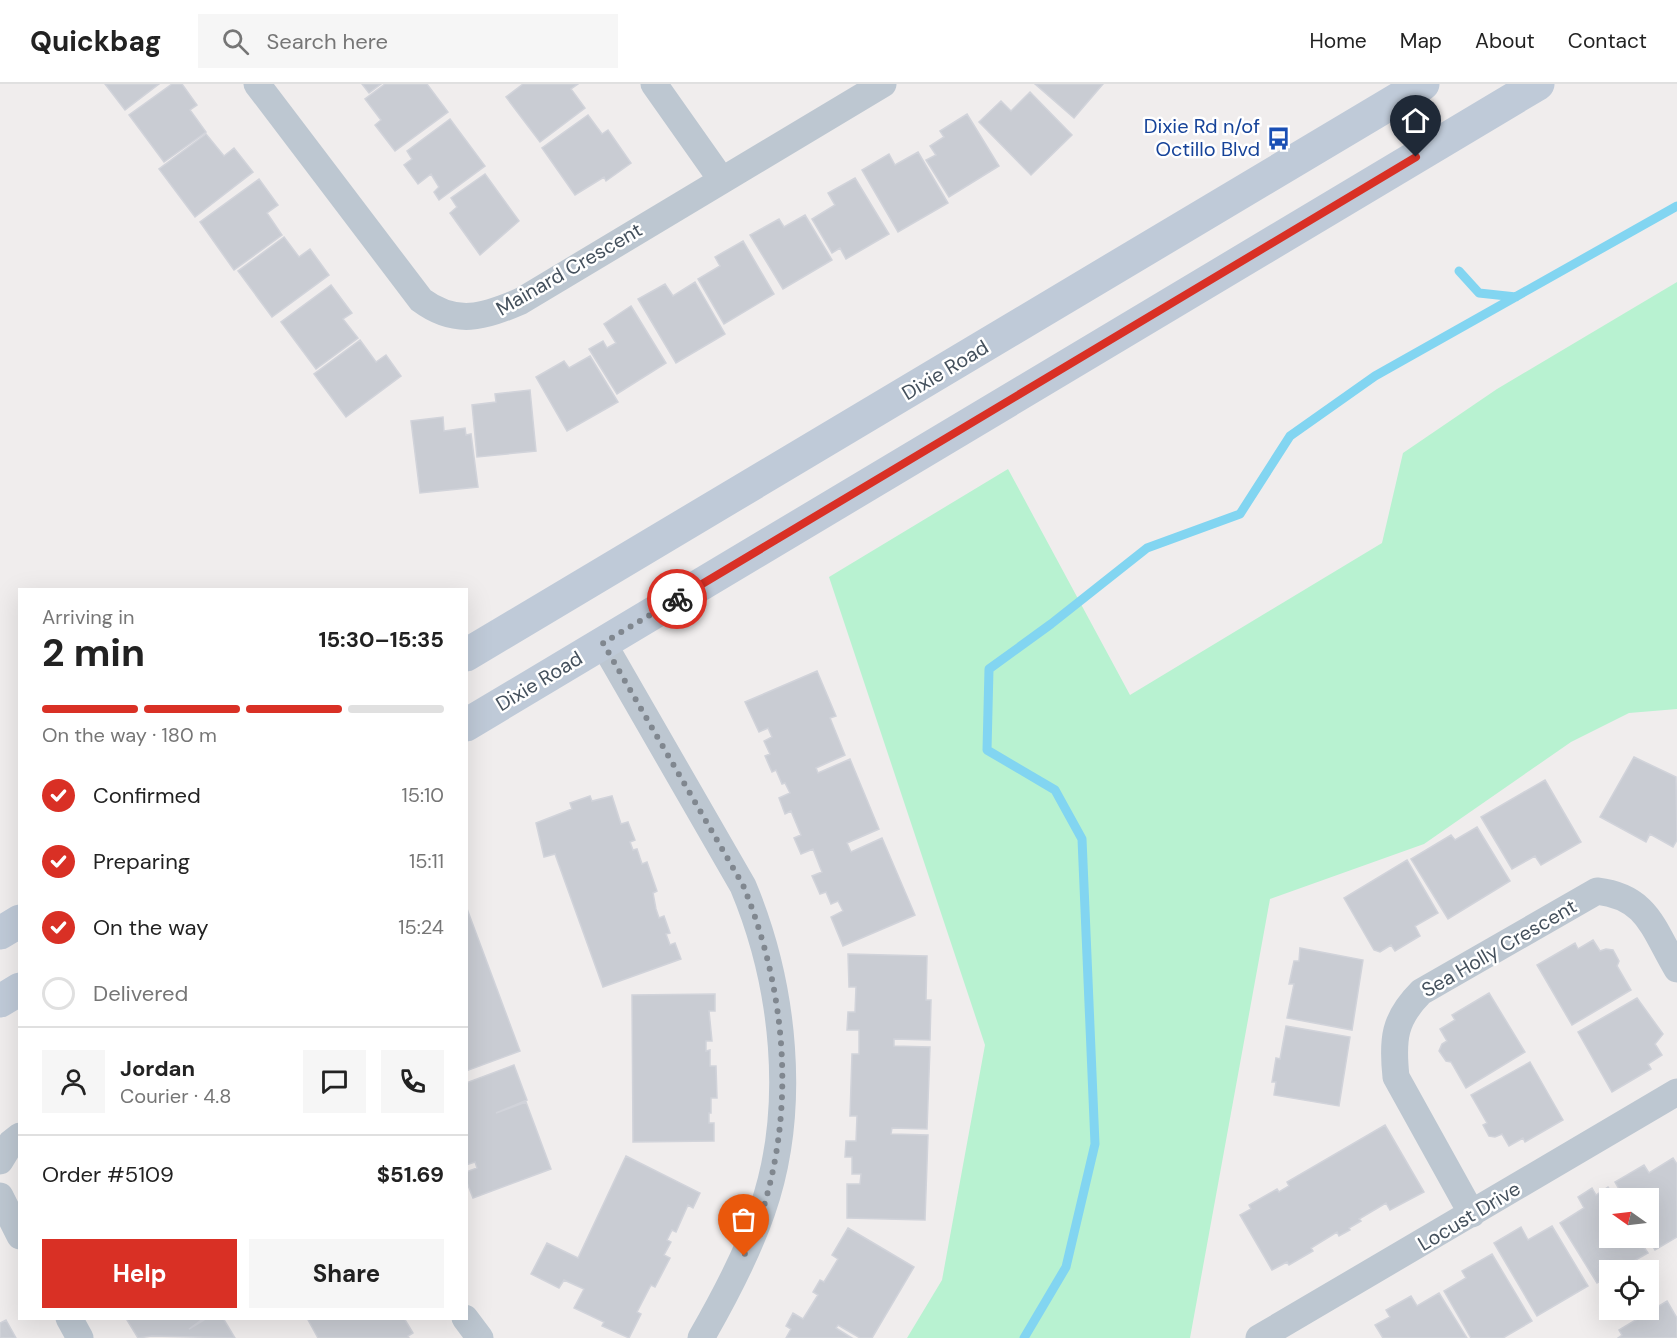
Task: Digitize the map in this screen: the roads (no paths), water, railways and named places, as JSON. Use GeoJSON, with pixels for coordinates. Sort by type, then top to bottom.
{"type":"FeatureCollection","features":[{"type":"Feature","properties":{"kind":"main road","name":"Dixie Road"},"geometry":{"type":"LineString","coordinates":[[468,654],[1423,84]]}},
{"type":"Feature","properties":{"kind":"main road","name":"Dixie Road"},"geometry":{"type":"LineString","coordinates":[[468,723],[1538,84]]}},
{"type":"Feature","properties":{"kind":"main road"},"geometry":{"type":"LineString","coordinates":[[0,933],[18,922]]}},
{"type":"Feature","properties":{"kind":"main road"},"geometry":{"type":"LineString","coordinates":[[0,1001],[18,990]]}},
{"type":"Feature","properties":{"kind":"street","name":"Mainard Crescent"},"geometry":{"type":"LineString","coordinates":[[256,84],[421,300],[438,313],[458,317],[489,315],[521,301],[883,84]]}},
{"type":"Feature","properties":{"kind":"street"},"geometry":{"type":"LineString","coordinates":[[654,84],[722,179]]}},
{"type":"Feature","properties":{"kind":"street"},"geometry":{"type":"LineString","coordinates":[[603,643],[743,885],[760,926],[771,965],[781,1028],[780,1119],[774,1162],[763,1210],[744,1256],[701,1338]]}},
{"type":"Feature","properties":{"kind":"street","name":"Sea Holly Crescent"},"geometry":{"type":"LineString","coordinates":[[1472,1214],[1396,1077],[1394,1053],[1396,1028],[1404,1009],[1421,992],[1597,891],[1628,897],[1640,907],[1677,969]]}},
{"type":"Feature","properties":{"kind":"street","name":"Locust Drive"},"geometry":{"type":"LineString","coordinates":[[1259,1338],[1677,1092]]}},
{"type":"Feature","properties":{"kind":"street"},"geometry":{"type":"LineString","coordinates":[[0,1161],[11,1143],[18,1138]]}},
{"type":"Feature","properties":{"kind":"street"},"geometry":{"type":"LineString","coordinates":[[0,1196],[18,1232]]}},
{"type":"Feature","properties":{"kind":"street"},"geometry":{"type":"LineString","coordinates":[[70,1320],[80,1338]]}},
{"type":"Feature","properties":{"kind":"street"},"geometry":{"type":"LineString","coordinates":[[466,1320],[480,1338]]}},
{"type":"Feature","properties":{"kind":"waterway"},"geometry":{"type":"LineString","coordinates":[[1024,1338],[1066,1267],[1095,1144],[1082,839],[1055,790],[987,750],[989,669],[1051,624],[1147,548],[1240,514],[1290,436],[1375,376],[1677,206]]}},
{"type":"Feature","properties":{"kind":"waterway"},"geometry":{"type":"LineString","coordinates":[[1459,271],[1479,293],[1516,297]]}},
{"type":"Feature","properties":{"kind":"place","name":"Dixie Rd n/of Octillo Blvd"},"geometry":{"type":"Point","coordinates":[1278,138]}}]}
